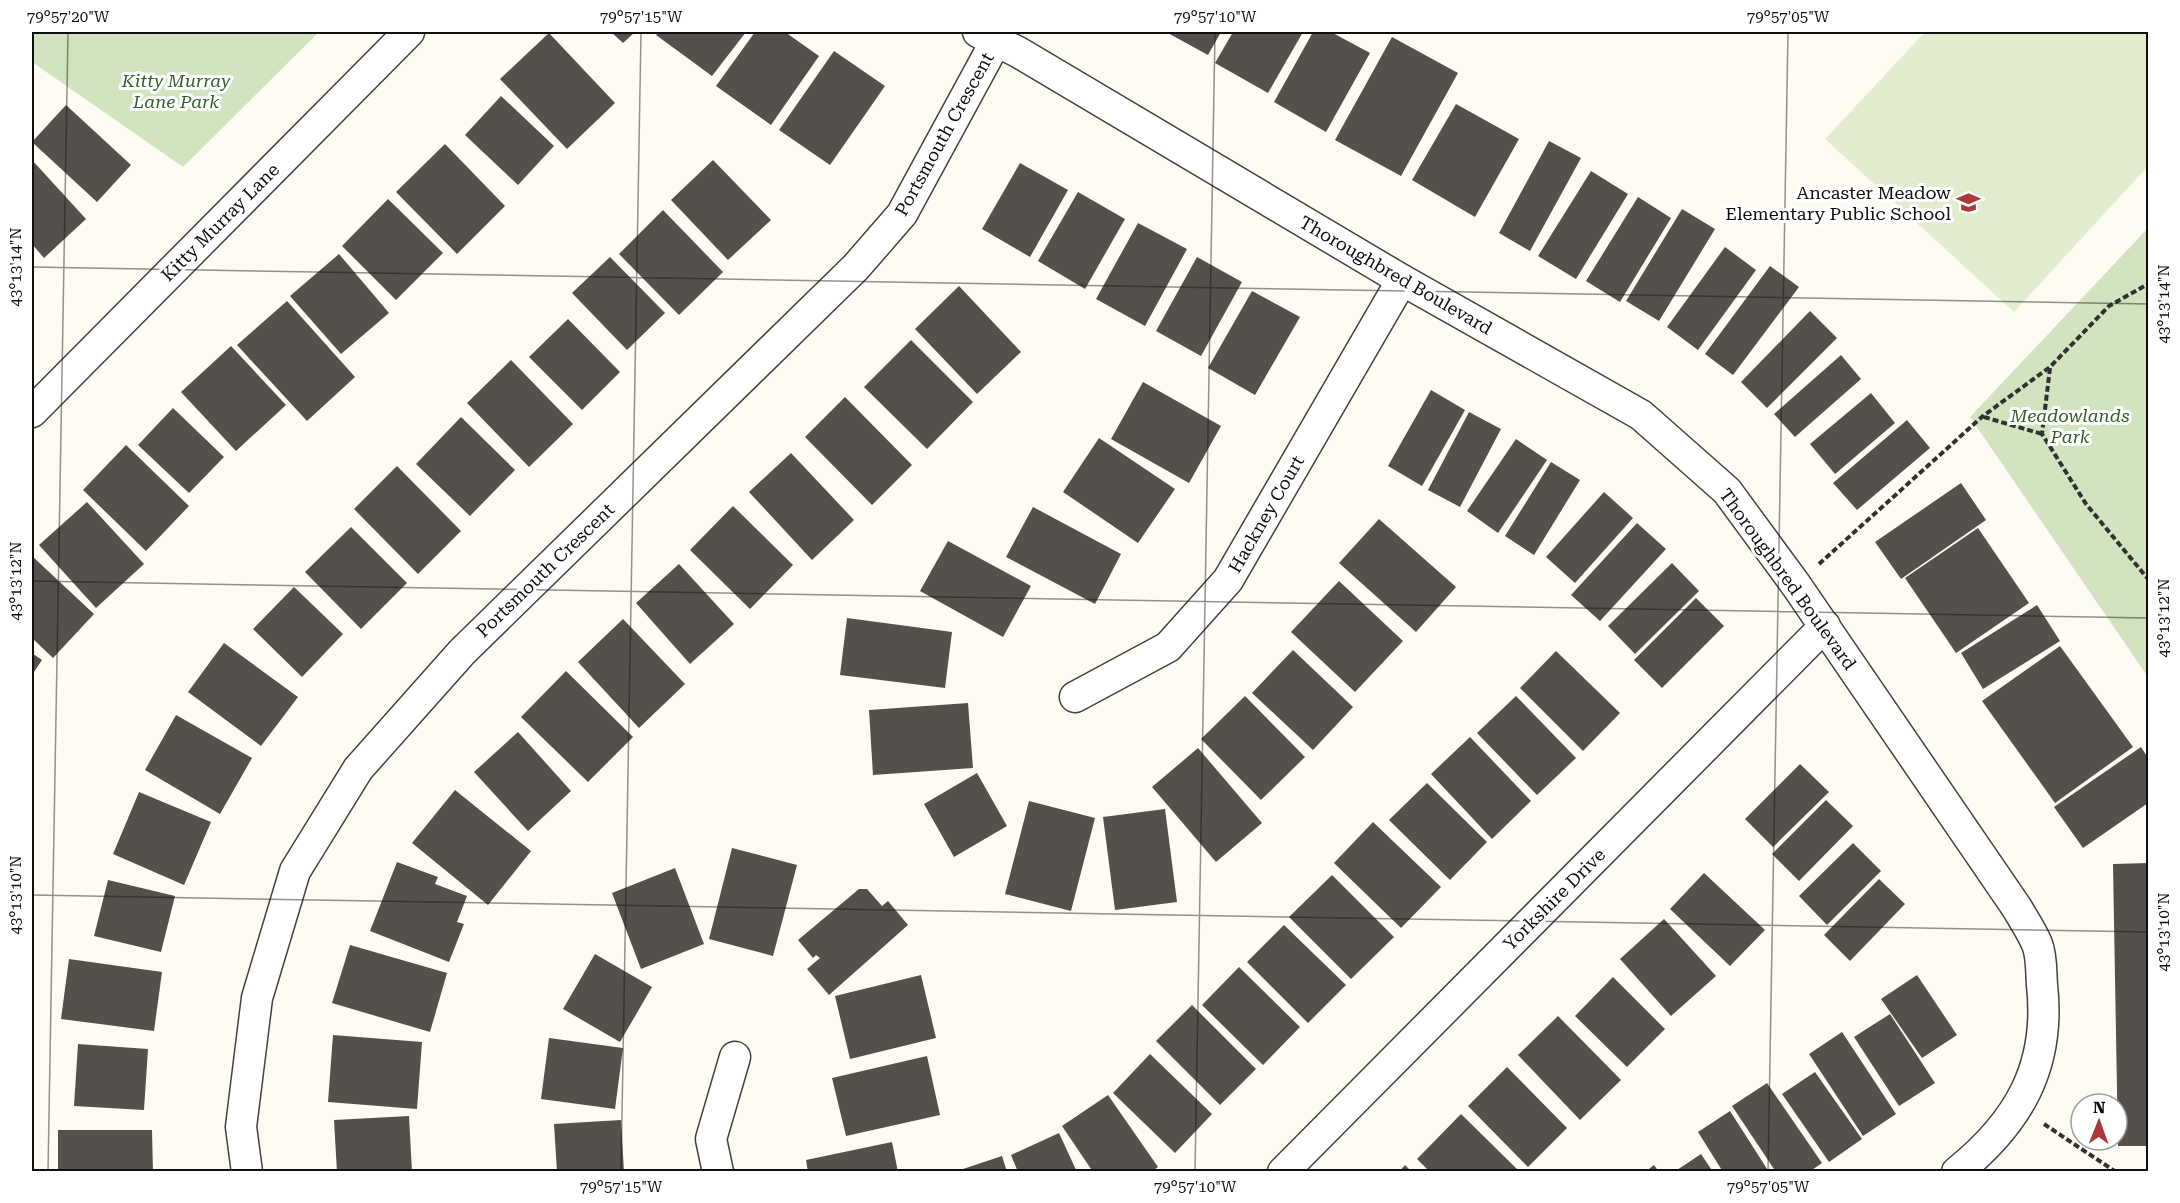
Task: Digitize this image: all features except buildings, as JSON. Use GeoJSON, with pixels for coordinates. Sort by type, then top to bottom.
{"type":"FeatureCollection","features":[{"type":"Feature","properties":{"kind":"street","name":"Kitty Murray Lane"},"geometry":{"type":"LineString","coordinates":[[32,412],[409,32]]}},
{"type":"Feature","properties":{"kind":"street","name":"Thoroughbred Boulevard"},"geometry":{"type":"LineString","coordinates":[[987,36],[1402,280],[1641,415],[1727,491],[1825,626],[2017,908],[2038,946],[2044,1007],[2037,1067],[2019,1107],[1987,1148],[1957,1172]]}},
{"type":"Feature","properties":{"kind":"street","name":"Portsmouth Crescent"},"geometry":{"type":"LineString","coordinates":[[247,1172],[241,1127],[257,998],[295,871],[358,769],[462,652],[856,267],[903,214],[987,36]]}},
{"type":"Feature","properties":{"kind":"street","name":"Hackney Court"},"geometry":{"type":"LineString","coordinates":[[1075,698],[1168,646],[1228,580],[1402,280]]}},
{"type":"Feature","properties":{"kind":"street","name":"Yorkshire Drive"},"geometry":{"type":"LineString","coordinates":[[1283,1172],[1825,626]]}},
{"type":"Feature","properties":{"kind":"street"},"geometry":{"type":"LineString","coordinates":[[718,1172],[711,1139],[735,1057]]}},
{"type":"Feature","properties":{"kind":"path"},"geometry":{"type":"LineString","coordinates":[[1796,585],[1983,416],[2050,367],[2109,306],[2148,284]]}},
{"type":"Feature","properties":{"kind":"path"},"geometry":{"type":"LineString","coordinates":[[2050,367],[2042,434],[2086,504],[2148,579]]}},
{"type":"Feature","properties":{"kind":"path"},"geometry":{"type":"LineString","coordinates":[[1983,416],[2042,434]]}},
{"type":"Feature","properties":{"kind":"path"},"geometry":{"type":"LineString","coordinates":[[2019,1107],[2116,1172]]}},
{"type":"Feature","properties":{"kind":"green space","name":"Kitty Murray Lane Park"},"geometry":{"type":"Polygon","coordinates":[[[32,32],[319,32],[183,167],[32,62],[32,32]]]}},
{"type":"Feature","properties":{"kind":"green space"},"geometry":{"type":"Polygon","coordinates":[[[1925,32],[2148,32],[2148,166],[2014,312],[1825,139],[1925,32]]]}},
{"type":"Feature","properties":{"kind":"green space","name":"Meadowlands Park"},"geometry":{"type":"Polygon","coordinates":[[[2148,228],[2148,677],[1970,417],[2148,228]]]}},
{"type":"Feature","properties":{"kind":"place","name":"Ancaster Meadow Elementary Public School"},"geometry":{"type":"Point","coordinates":[1969,202]}}]}
